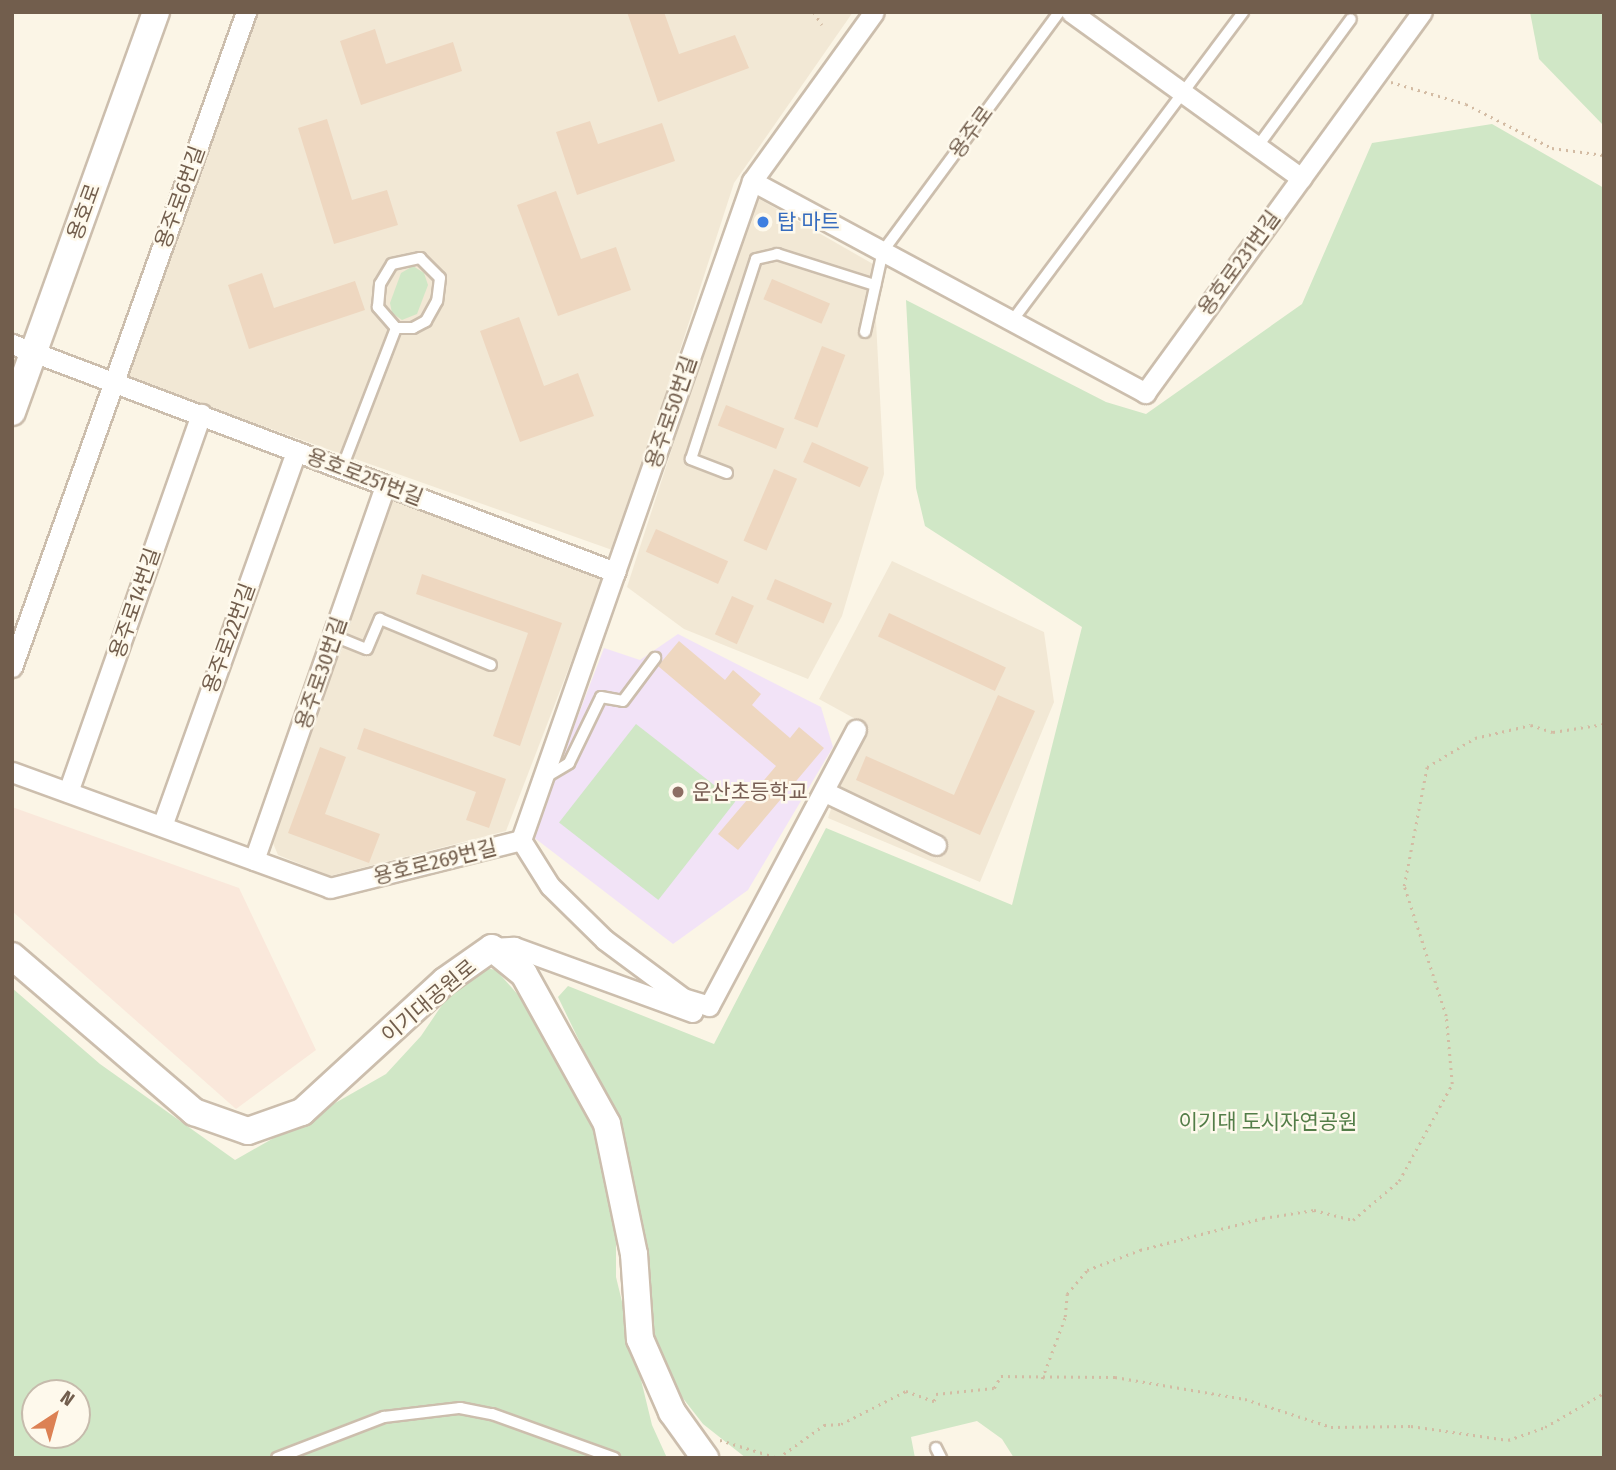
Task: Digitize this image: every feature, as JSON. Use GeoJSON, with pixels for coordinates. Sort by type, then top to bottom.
{"type":"FeatureCollection","features":[{"type":"Feature","properties":{"kind":"street","name":"용호로"},"geometry":{"type":"LineString","coordinates":[[12,412],[23,347],[156,12]]}},
{"type":"Feature","properties":{"kind":"street","name":"용주로6번길"},"geometry":{"type":"LineString","coordinates":[[114,381],[246,12]]}},
{"type":"Feature","properties":{"kind":"street","name":"용주로50번길"},"geometry":{"type":"LineString","coordinates":[[521,840],[752,181],[874,12]]}},
{"type":"Feature","properties":{"kind":"street"},"geometry":{"type":"LineString","coordinates":[[1071,12],[1301,178]]}},
{"type":"Feature","properties":{"kind":"street","name":"용호로231번길"},"geometry":{"type":"LineString","coordinates":[[752,181],[1145,393],[1422,12]]}},
{"type":"Feature","properties":{"kind":"street","name":"용호로251번길"},"geometry":{"type":"LineString","coordinates":[[23,347],[615,572]]}},
{"type":"Feature","properties":{"kind":"street"},"geometry":{"type":"LineString","coordinates":[[12,667],[114,381]]}},
{"type":"Feature","properties":{"kind":"street","name":"용주로14번길"},"geometry":{"type":"LineString","coordinates":[[68,792],[201,414]]}},
{"type":"Feature","properties":{"kind":"street","name":"용주로22번길"},"geometry":{"type":"LineString","coordinates":[[162,826],[296,451]]}},
{"type":"Feature","properties":{"kind":"street","name":"용주로30번길"},"geometry":{"type":"LineString","coordinates":[[254,860],[385,485]]}},
{"type":"Feature","properties":{"kind":"street"},"geometry":{"type":"LineString","coordinates":[[492,948],[514,947],[695,1013],[709,1006],[856,730]]}},
{"type":"Feature","properties":{"kind":"street","name":"용호로269번길"},"geometry":{"type":"LineString","coordinates":[[12,772],[330,888],[521,840],[550,886],[605,940],[683,998],[709,1006]]}},
{"type":"Feature","properties":{"kind":"street"},"geometry":{"type":"LineString","coordinates":[[825,792],[936,845]]}},
{"type":"Feature","properties":{"kind":"street","name":"이기대공원로"},"geometry":{"type":"LineString","coordinates":[[12,956],[194,1112],[248,1131],[302,1112],[445,981],[492,948],[524,974],[607,1124],[634,1254],[640,1339],[672,1412],[702,1454]]}},
{"type":"Feature","properties":{"kind":"lane","name":"용주로"},"geometry":{"type":"LineString","coordinates":[[883,251],[1059,12]]}},
{"type":"Feature","properties":{"kind":"lane"},"geometry":{"type":"LineString","coordinates":[[1012,321],[1242,12]]}},
{"type":"Feature","properties":{"kind":"lane"},"geometry":{"type":"LineString","coordinates":[[1258,146],[1351,19]]}},
{"type":"Feature","properties":{"kind":"lane"},"geometry":{"type":"LineString","coordinates":[[864,332],[883,251]]}},
{"type":"Feature","properties":{"kind":"lane"},"geometry":{"type":"LineString","coordinates":[[727,474],[691,459],[757,259],[777,254],[875,285]]}},
{"type":"Feature","properties":{"kind":"lane"},"geometry":{"type":"LineString","coordinates":[[420,258],[440,278],[437,301],[426,321],[413,328],[396,328],[378,307],[380,284],[392,264],[420,258]]}},
{"type":"Feature","properties":{"kind":"lane"},"geometry":{"type":"LineString","coordinates":[[342,468],[396,328]]}},
{"type":"Feature","properties":{"kind":"lane"},"geometry":{"type":"LineString","coordinates":[[334,636],[367,649],[380,618],[491,665]]}},
{"type":"Feature","properties":{"kind":"lane"},"geometry":{"type":"LineString","coordinates":[[542,779],[569,763],[601,697],[624,701],[655,658]]}},
{"type":"Feature","properties":{"kind":"lane"},"geometry":{"type":"LineString","coordinates":[[277,1458],[384,1417],[460,1408],[492,1414],[614,1458]]}},
{"type":"Feature","properties":{"kind":"path"},"geometry":{"type":"LineString","coordinates":[[814,12],[822,25]]}},
{"type":"Feature","properties":{"kind":"path"},"geometry":{"type":"LineString","coordinates":[[1376,75],[1466,104],[1552,148],[1604,155]]}},
{"type":"Feature","properties":{"kind":"path"},"geometry":{"type":"LineString","coordinates":[[1042,1380],[1065,1317],[1067,1294],[1087,1270],[1140,1250],[1263,1218],[1314,1210],[1353,1220],[1399,1181],[1452,1084],[1446,1016],[1404,886],[1427,767],[1475,738],[1531,725],[1553,732],[1604,724]]}},
{"type":"Feature","properties":{"kind":"path"},"geometry":{"type":"LineString","coordinates":[[702,1454],[714,1437],[778,1458],[824,1425],[841,1424],[906,1391],[934,1401],[936,1394],[994,1388],[1001,1376],[1042,1380],[1115,1377],[1245,1399],[1331,1427],[1411,1426],[1508,1440],[1545,1427],[1604,1393]]}},
{"type":"Feature","properties":{"kind":"shaded area"},"geometry":{"type":"Polygon","coordinates":[[[259,12],[853,12],[734,183],[615,551],[124,377],[259,12]]]}},
{"type":"Feature","properties":{"kind":"shaded area"},"geometry":{"type":"Polygon","coordinates":[[[754,196],[873,264],[884,474],[842,616],[808,679],[684,629],[627,587],[754,196]]]}},
{"type":"Feature","properties":{"kind":"shaded area"},"geometry":{"type":"Polygon","coordinates":[[[386,498],[603,579],[506,831],[330,876],[278,855],[273,843],[386,498]]]}},
{"type":"Feature","properties":{"kind":"shaded area"},"geometry":{"type":"Polygon","coordinates":[[[892,561],[1044,632],[1054,702],[980,882],[828,818],[861,722],[819,699],[892,561]]]}},
{"type":"Feature","properties":{"kind":"shaded area","name":"운산초등학교"},"geometry":{"type":"Polygon","coordinates":[[[678,634],[821,707],[833,747],[748,890],[673,944],[532,836],[604,648],[640,660],[678,634]]]}},
{"type":"Feature","properties":{"kind":"shaded area"},"geometry":{"type":"Polygon","coordinates":[[[12,807],[239,888],[316,1050],[236,1109],[12,911],[12,807]]]}},
{"type":"Feature","properties":{"kind":"green space"},"geometry":{"type":"Polygon","coordinates":[[[1530,12],[1604,12],[1604,126],[1539,59],[1530,12]]]}},
{"type":"Feature","properties":{"kind":"green space","name":"이기대 도시자연공원"},"geometry":{"type":"Polygon","coordinates":[[[1492,124],[1604,188],[1604,1458],[1014,1458],[1002,1439],[977,1421],[911,1437],[915,1458],[746,1458],[703,1424],[664,1374],[647,1335],[617,1119],[558,997],[568,986],[714,1044],[826,828],[1012,905],[1082,627],[925,526],[916,488],[906,300],[1106,402],[1146,414],[1302,304],[1372,143],[1492,124]]]}},
{"type":"Feature","properties":{"kind":"green space"},"geometry":{"type":"Polygon","coordinates":[[[413,266],[424,273],[428,285],[417,314],[402,320],[392,313],[390,303],[401,273],[413,266]]]}},
{"type":"Feature","properties":{"kind":"green space"},"geometry":{"type":"Polygon","coordinates":[[[636,724],[735,802],[658,900],[559,823],[636,724]]]}},
{"type":"Feature","properties":{"kind":"green space"},"geometry":{"type":"Polygon","coordinates":[[[469,965],[496,970],[530,1008],[602,1131],[616,1227],[616,1277],[652,1425],[667,1458],[12,1458],[12,988],[100,1064],[235,1160],[386,1074],[421,1036],[469,965]]]}},
{"type":"Feature","properties":{"kind":"building"},"geometry":{"type":"Polygon","coordinates":[[[627,12],[664,12],[679,54],[735,35],[749,68],[658,102],[627,12]]]}},
{"type":"Feature","properties":{"kind":"building"},"geometry":{"type":"Polygon","coordinates":[[[375,29],[386,64],[453,42],[462,71],[361,105],[340,41],[375,29]]]}},
{"type":"Feature","properties":{"kind":"building"},"geometry":{"type":"Polygon","coordinates":[[[327,119],[352,200],[387,190],[398,225],[334,244],[298,128],[327,119]]]}},
{"type":"Feature","properties":{"kind":"building"},"geometry":{"type":"Polygon","coordinates":[[[590,121],[598,144],[662,123],[675,161],[577,195],[556,132],[590,121]]]}},
{"type":"Feature","properties":{"kind":"building"},"geometry":{"type":"Polygon","coordinates":[[[556,191],[581,259],[616,247],[631,290],[558,316],[517,205],[556,191]]]}},
{"type":"Feature","properties":{"kind":"building"},"geometry":{"type":"Polygon","coordinates":[[[262,273],[274,308],[355,281],[365,310],[249,349],[228,285],[262,273]]]}},
{"type":"Feature","properties":{"kind":"building"},"geometry":{"type":"Polygon","coordinates":[[[772,279],[830,304],[821,324],[763,299],[772,279]]]}},
{"type":"Feature","properties":{"kind":"building"},"geometry":{"type":"Polygon","coordinates":[[[519,317],[544,386],[578,373],[594,416],[520,442],[480,331],[519,317]]]}},
{"type":"Feature","properties":{"kind":"building"},"geometry":{"type":"Polygon","coordinates":[[[822,346],[845,355],[817,428],[794,419],[822,346]]]}},
{"type":"Feature","properties":{"kind":"building"},"geometry":{"type":"Polygon","coordinates":[[[726,405],[784,429],[776,449],[718,425],[726,405]]]}},
{"type":"Feature","properties":{"kind":"building"},"geometry":{"type":"Polygon","coordinates":[[[812,442],[869,467],[860,487],[803,462],[812,442]]]}},
{"type":"Feature","properties":{"kind":"building"},"geometry":{"type":"Polygon","coordinates":[[[774,469],[797,479],[767,551],[744,541],[774,469]]]}},
{"type":"Feature","properties":{"kind":"building"},"geometry":{"type":"Polygon","coordinates":[[[656,529],[728,561],[718,584],[646,552],[656,529]]]}},
{"type":"Feature","properties":{"kind":"building"},"geometry":{"type":"Polygon","coordinates":[[[422,574],[562,623],[520,746],[493,736],[528,633],[416,594],[422,574]]]}},
{"type":"Feature","properties":{"kind":"building"},"geometry":{"type":"Polygon","coordinates":[[[775,579],[832,603],[823,623],[766,599],[775,579]]]}},
{"type":"Feature","properties":{"kind":"building"},"geometry":{"type":"Polygon","coordinates":[[[732,596],[754,606],[737,644],[715,634],[732,596]]]}},
{"type":"Feature","properties":{"kind":"building"},"geometry":{"type":"Polygon","coordinates":[[[889,613],[1006,668],[995,691],[878,637],[889,613]]]}},
{"type":"Feature","properties":{"kind":"building","name":"운산초등학교"},"geometry":{"type":"Polygon","coordinates":[[[679,641],[725,680],[733,670],[761,694],[752,705],[790,738],[799,727],[824,748],[738,850],[718,834],[776,766],[658,666],[679,641]]]}},
{"type":"Feature","properties":{"kind":"building"},"geometry":{"type":"Polygon","coordinates":[[[998,695],[1035,711],[980,835],[856,780],[866,756],[954,795],[998,695]]]}},
{"type":"Feature","properties":{"kind":"building"},"geometry":{"type":"Polygon","coordinates":[[[364,728],[506,779],[489,828],[466,820],[476,792],[357,749],[364,728]]]}},
{"type":"Feature","properties":{"kind":"building"},"geometry":{"type":"Polygon","coordinates":[[[320,747],[346,757],[325,814],[380,834],[369,863],[288,833],[320,747]]]}},
{"type":"Feature","properties":{"kind":"place","name":"탑 마트"},"geometry":{"type":"Point","coordinates":[763,222]}},
{"type":"Feature","properties":{"kind":"place","name":"운산초등학교"},"geometry":{"type":"Point","coordinates":[678,792]}}]}
